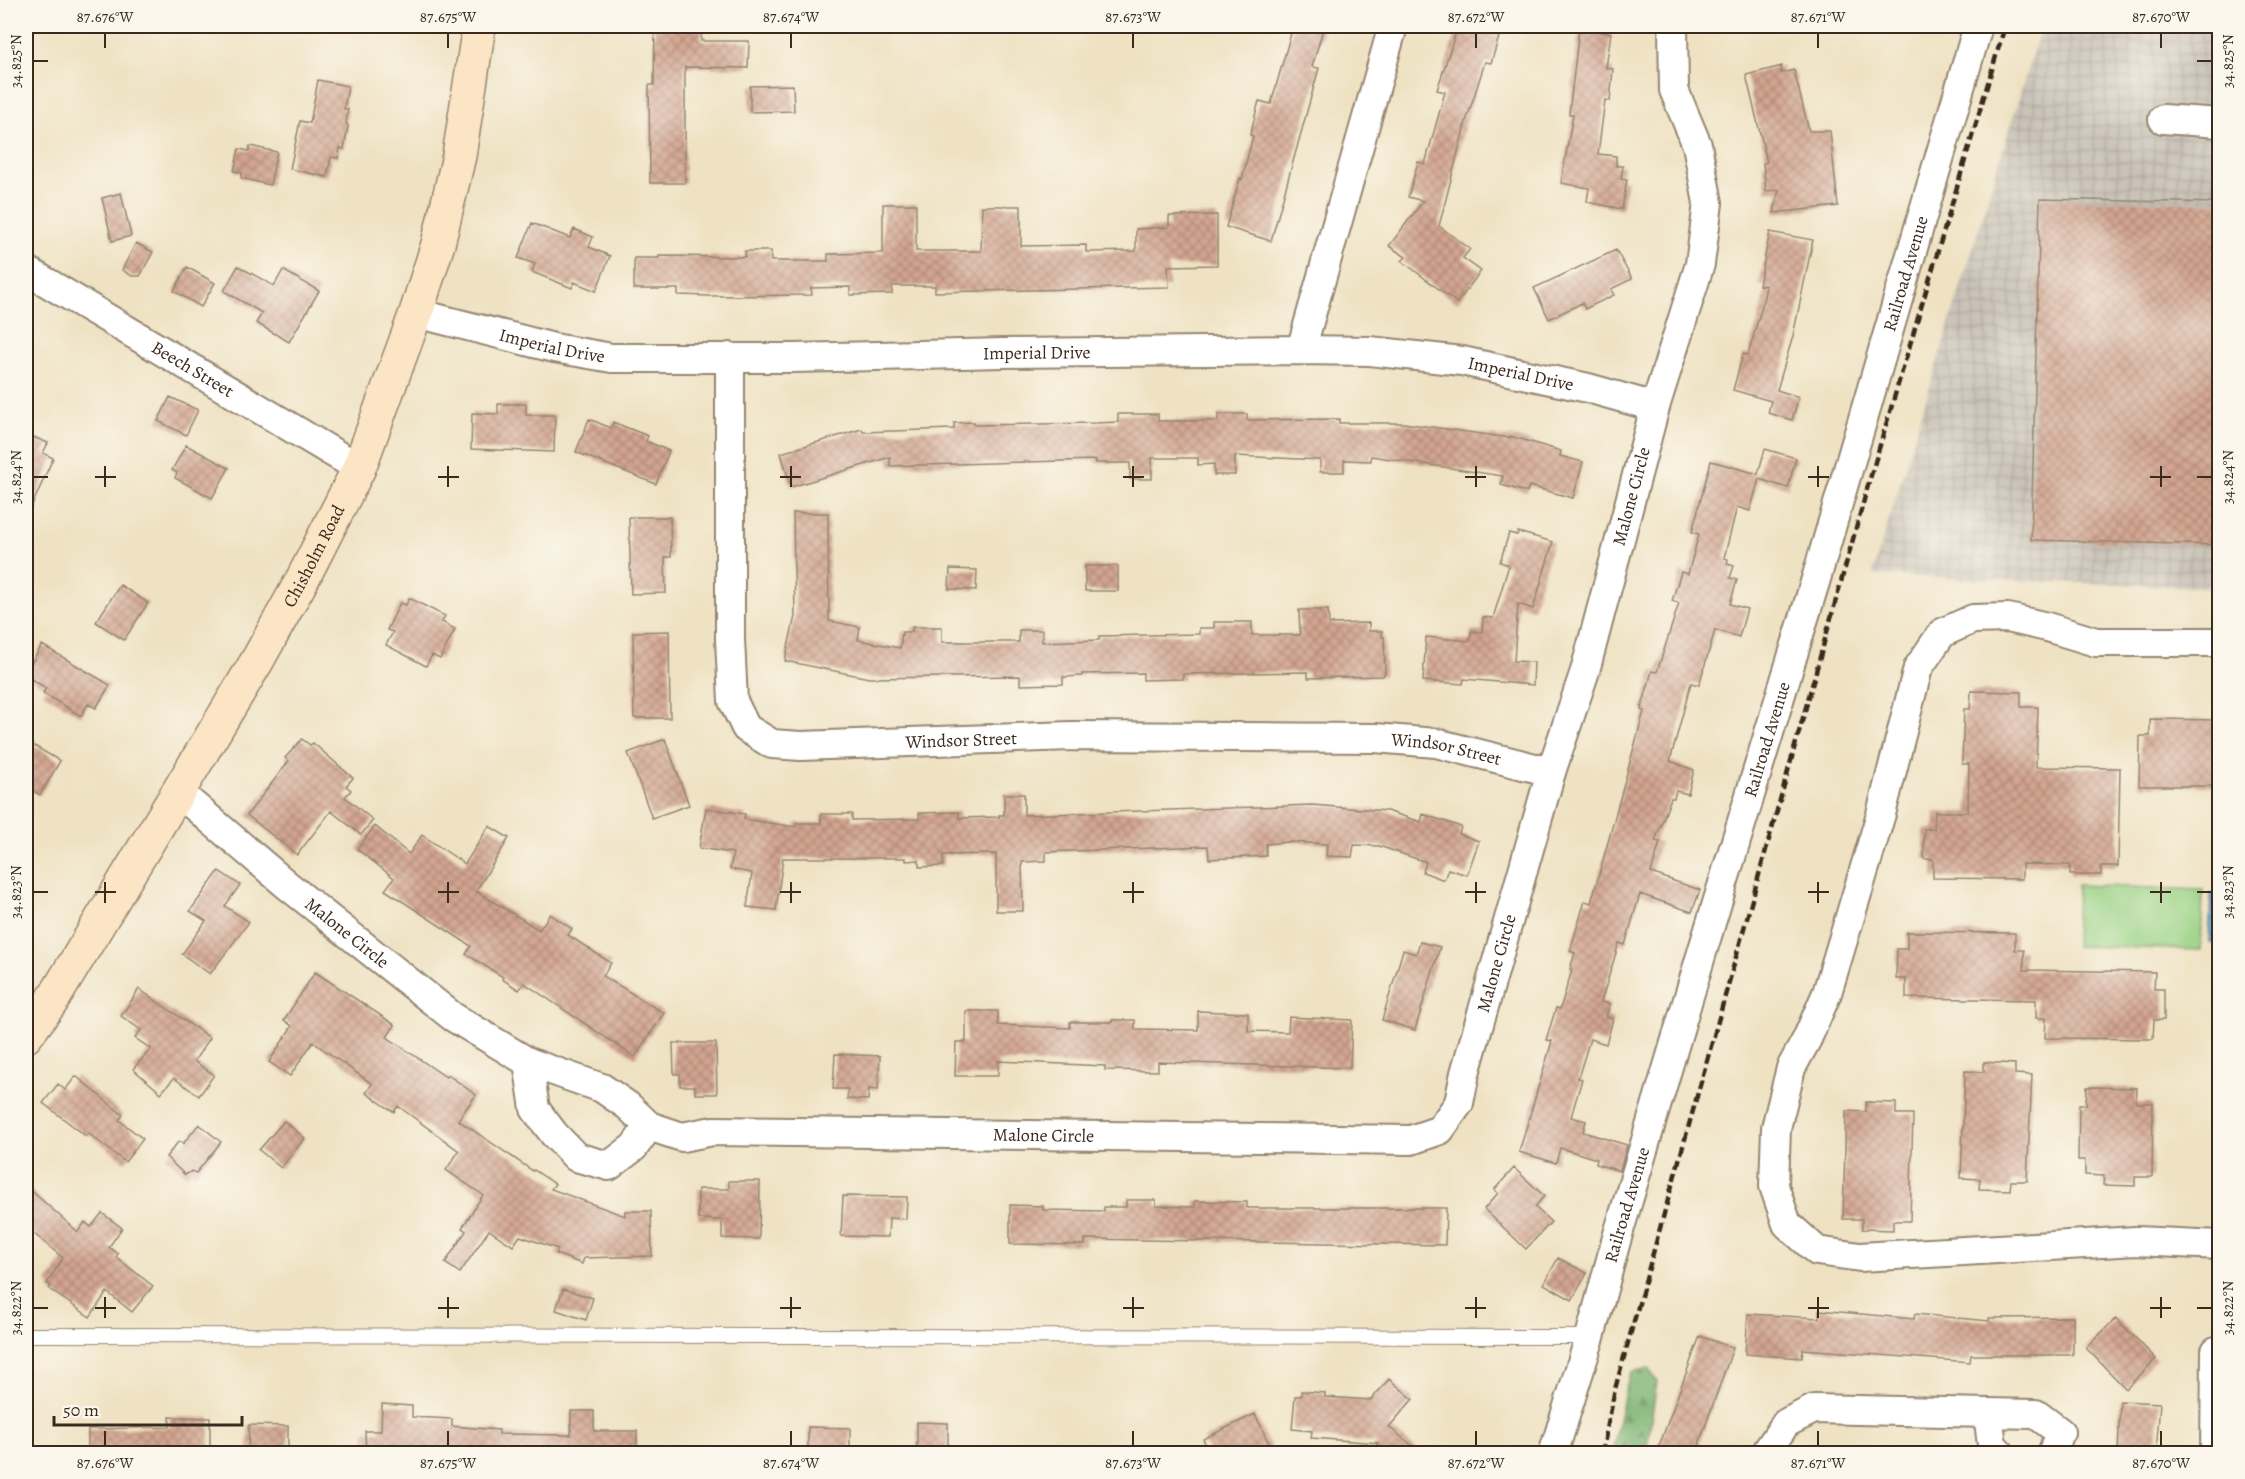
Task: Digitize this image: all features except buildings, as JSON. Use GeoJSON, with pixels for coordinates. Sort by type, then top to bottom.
{"type":"FeatureCollection","features":[{"type":"Feature","properties":{"kind":"main road","name":"Chisholm Road"},"geometry":{"type":"LineString","coordinates":[[26,1035],[52,1000],[273,631],[359,468],[416,313],[438,244],[459,156],[480,26]]}},
{"type":"Feature","properties":{"kind":"street"},"geometry":{"type":"LineString","coordinates":[[1301,350],[1393,26]]}},
{"type":"Feature","properties":{"kind":"street","name":"Malone Circle"},"geometry":{"type":"LineString","coordinates":[[178,792],[287,885],[453,1017],[528,1062],[602,1088],[628,1106],[649,1126],[682,1137],[724,1131],[1411,1140],[1440,1130],[1459,1103],[1465,1073],[1551,772],[1585,671],[1655,407],[1700,264],[1708,203],[1697,145],[1674,90],[1673,26]]}},
{"type":"Feature","properties":{"kind":"street","name":"Railroad Avenue"},"geometry":{"type":"LineString","coordinates":[[1553,1454],[1816,579],[1978,26]]}},
{"type":"Feature","properties":{"kind":"street"},"geometry":{"type":"LineString","coordinates":[[2163,119],[2220,123]]}},
{"type":"Feature","properties":{"kind":"street","name":"Beech Street"},"geometry":{"type":"LineString","coordinates":[[26,270],[359,468]]}},
{"type":"Feature","properties":{"kind":"street","name":"Imperial Drive"},"geometry":{"type":"LineString","coordinates":[[416,313],[554,348],[612,358],[1370,351],[1462,361],[1588,388],[1655,407]]}},
{"type":"Feature","properties":{"kind":"street","name":"Windsor Street"},"geometry":{"type":"LineString","coordinates":[[730,357],[730,639],[733,701],[746,728],[772,744],[801,746],[1071,736],[1375,738],[1436,743],[1551,772]]}},
{"type":"Feature","properties":{"kind":"street"},"geometry":{"type":"LineString","coordinates":[[2220,642],[2096,642],[2008,618],[1973,619],[1942,633],[1918,668],[1881,814],[1827,993],[1807,1039],[1791,1068],[1776,1128],[1774,1186],[1787,1224],[1817,1251],[1860,1257],[2136,1241],[2220,1245]]}},
{"type":"Feature","properties":{"kind":"street"},"geometry":{"type":"LineString","coordinates":[[528,1062],[535,1108],[554,1134],[576,1157],[609,1166],[634,1147],[649,1126]]}},
{"type":"Feature","properties":{"kind":"street"},"geometry":{"type":"LineString","coordinates":[[2215,1454],[2216,1351]]}},
{"type":"Feature","properties":{"kind":"street"},"geometry":{"type":"LineString","coordinates":[[1765,1454],[1786,1423],[1814,1409],[2036,1414],[2060,1432],[2052,1454]]}},
{"type":"Feature","properties":{"kind":"street"},"geometry":{"type":"LineString","coordinates":[[1988,1413],[1992,1445],[2001,1454]]}},
{"type":"Feature","properties":{"kind":"lane"},"geometry":{"type":"LineString","coordinates":[[26,1335],[1590,1337]]}},
{"type":"Feature","properties":{"kind":"shaded area"},"geometry":{"type":"Polygon","coordinates":[[[2041,26],[2219,26],[2219,588],[1872,575],[2041,26]]]}},
{"type":"Feature","properties":{"kind":"green space"},"geometry":{"type":"Polygon","coordinates":[[[2077,885],[2203,890],[2201,950],[2075,946],[2077,885]]]}},
{"type":"Feature","properties":{"kind":"green space"},"geometry":{"type":"Polygon","coordinates":[[[1649,1368],[1657,1382],[1646,1453],[1612,1453],[1631,1372],[1649,1368]]]}},
{"type":"Feature","properties":{"kind":"water"},"geometry":{"type":"Polygon","coordinates":[[[2211,894],[2219,894],[2219,942],[2209,942],[2211,894]]]}},
{"type":"Feature","properties":{"kind":"railway"},"geometry":{"type":"LineString","coordinates":[[1602,1454],[1615,1389],[1869,482],[2005,26]]}}]}
